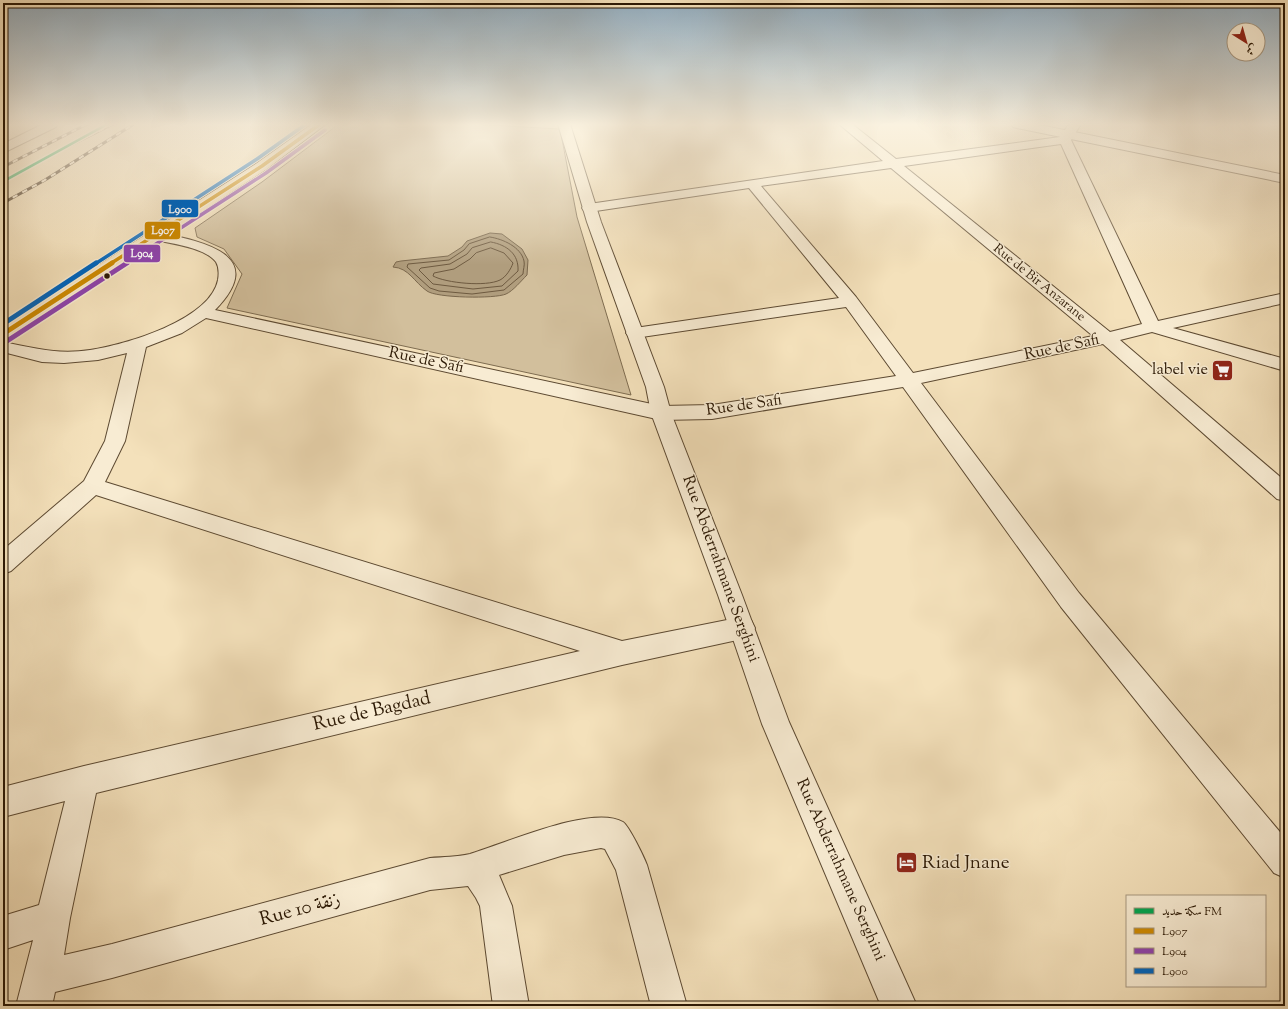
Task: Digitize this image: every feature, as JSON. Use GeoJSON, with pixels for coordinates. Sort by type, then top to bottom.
{"type":"FeatureCollection","features":[{"type":"Feature","properties":{"kind":"main road"},"geometry":{"type":"LineString","coordinates":[[3,334],[254,171]]}},
{"type":"Feature","properties":{"kind":"street","name":"Rue Abderrahmane Serghini"},"geometry":{"type":"LineString","coordinates":[[578,171],[589,208],[654,387],[661,413],[742,628],[776,724],[899,1006]]}},
{"type":"Feature","properties":{"kind":"street"},"geometry":{"type":"LineString","coordinates":[[589,208],[841,171]]}},
{"type":"Feature","properties":{"kind":"street","name":"Rue de Bir Anzarane"},"geometry":{"type":"LineString","coordinates":[[903,171],[1107,338],[1285,493]]}},
{"type":"Feature","properties":{"kind":"street"},"geometry":{"type":"LineString","coordinates":[[1081,171],[1152,327],[1285,365]]}},
{"type":"Feature","properties":{"kind":"street"},"geometry":{"type":"LineString","coordinates":[[1240,171],[1285,181]]}},
{"type":"Feature","properties":{"kind":"street"},"geometry":{"type":"LineString","coordinates":[[752,183],[850,301],[1070,600],[1285,862]]}},
{"type":"Feature","properties":{"kind":"street"},"geometry":{"type":"LineString","coordinates":[[3,347],[47,357],[67,358],[113,352],[159,337],[191,320],[202,312],[222,292],[227,281],[227,268],[221,258],[212,252],[187,243],[156,236]]}},
{"type":"Feature","properties":{"kind":"street","name":"Rue de Safi"},"geometry":{"type":"LineString","coordinates":[[202,312],[661,413],[712,412],[909,380],[1285,298]]}},
{"type":"Feature","properties":{"kind":"street"},"geometry":{"type":"LineString","coordinates":[[634,333],[850,301]]}},
{"type":"Feature","properties":{"kind":"street"},"geometry":{"type":"LineString","coordinates":[[3,564],[92,486],[115,441],[138,345]]}},
{"type":"Feature","properties":{"kind":"street"},"geometry":{"type":"LineString","coordinates":[[92,486],[622,653]]}},
{"type":"Feature","properties":{"kind":"street","name":"Rue de Bagdad"},"geometry":{"type":"LineString","coordinates":[[3,802],[84,781],[622,653],[742,628]]}},
{"type":"Feature","properties":{"kind":"street"},"geometry":{"type":"LineString","coordinates":[[37,992],[50,943],[53,918],[84,781]]}},
{"type":"Feature","properties":{"kind":"street","name":"Rue 10 زنقة"},"geometry":{"type":"LineString","coordinates":[[37,992],[112,961],[430,874],[468,870],[553,843],[589,834],[607,832],[614,834],[631,865],[669,1006]]}},
{"type":"Feature","properties":{"kind":"street"},"geometry":{"type":"LineString","coordinates":[[468,870],[478,873],[488,887],[496,906],[511,1006]]}},
{"type":"Feature","properties":{"kind":"street"},"geometry":{"type":"LineString","coordinates":[[3,933],[53,918]]}},
{"type":"Feature","properties":{"kind":"shaded area"},"geometry":{"type":"Polygon","coordinates":[[[276,171],[568,171],[577,217],[631,395],[227,308],[242,274],[224,249],[197,237],[195,228],[276,171]]]}},
{"type":"Feature","properties":{"kind":"water"},"geometry":{"type":"Polygon","coordinates":[[[490,233],[502,234],[522,249],[528,260],[527,275],[509,293],[490,297],[466,297],[433,293],[427,291],[403,270],[393,267],[396,262],[401,261],[448,256],[462,247],[467,241],[490,233]]]}},
{"type":"Feature","properties":{"kind":"railway"},"geometry":{"type":"LineString","coordinates":[[3,203],[59,171]]}},
{"type":"Feature","properties":{"kind":"rail line","name":"FM"},"geometry":{"type":"LineString","coordinates":[[3,182],[23,171]]}},
{"type":"Feature","properties":{"kind":"transit line","name":"L900"},"geometry":{"type":"LineString","coordinates":[[3,324],[238,171]]}},
{"type":"Feature","properties":{"kind":"transit line","name":"L907"},"geometry":{"type":"LineString","coordinates":[[3,334],[254,171]]}},
{"type":"Feature","properties":{"kind":"transit line","name":"L904"},"geometry":{"type":"LineString","coordinates":[[7,341],[269,171]]}},
{"type":"Feature","properties":{"kind":"place","name":"label vie"},"geometry":{"type":"Point","coordinates":[1223,370]}},
{"type":"Feature","properties":{"kind":"place","name":"Riad Jnane"},"geometry":{"type":"Point","coordinates":[907,863]}}]}
